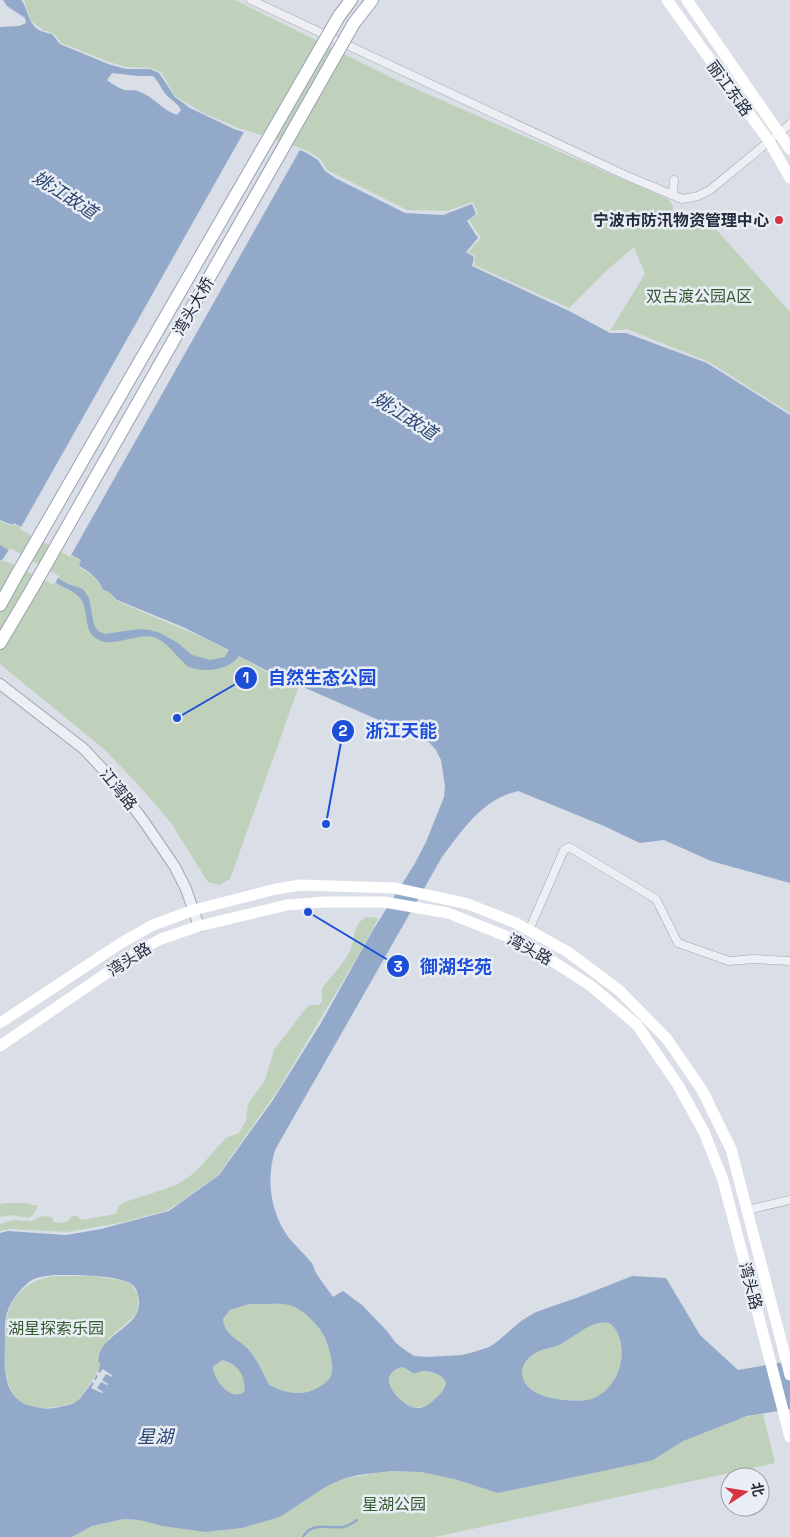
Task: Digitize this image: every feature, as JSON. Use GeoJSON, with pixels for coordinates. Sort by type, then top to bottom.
{"type":"FeatureCollection","features":[{"type":"Feature","properties":{"kind":"main road","name":"湾头大桥"},"geometry":{"type":"LineString","coordinates":[[0,605],[339,16],[351,0]]}},
{"type":"Feature","properties":{"kind":"main road","name":"湾头大桥"},"geometry":{"type":"LineString","coordinates":[[0,643],[354,23],[372,0]]}},
{"type":"Feature","properties":{"kind":"main road","name":"丽江东路"},"geometry":{"type":"LineString","coordinates":[[667,0],[769,141],[790,178]]}},
{"type":"Feature","properties":{"kind":"main road","name":"丽江东路"},"geometry":{"type":"LineString","coordinates":[[687,0],[790,149]]}},
{"type":"Feature","properties":{"kind":"main road","name":"湾头路"},"geometry":{"type":"LineString","coordinates":[[0,1023],[121,943],[153,926],[194,910],[276,889],[300,885],[398,889],[468,904],[516,923],[568,952],[620,991],[667,1039],[702,1090],[730,1149],[790,1375]]}},
{"type":"Feature","properties":{"kind":"main road","name":"湾头路"},"geometry":{"type":"LineString","coordinates":[[0,1046],[161,939],[199,926],[287,905],[325,902],[384,902],[448,913],[526,944],[591,986],[637,1025],[678,1085],[704,1132],[723,1180],[790,1437]]}},
{"type":"Feature","properties":{"kind":"street"},"geometry":{"type":"LineString","coordinates":[[251,0],[618,172],[682,199],[698,196],[710,190],[790,124]]}},
{"type":"Feature","properties":{"kind":"street"},"geometry":{"type":"LineString","coordinates":[[673,195],[674,180]]}},
{"type":"Feature","properties":{"kind":"street","name":"江湾路"},"geometry":{"type":"LineString","coordinates":[[0,684],[84,749],[112,778],[175,867],[186,889],[199,926]]}},
{"type":"Feature","properties":{"kind":"street"},"geometry":{"type":"LineString","coordinates":[[529,930],[564,850],[569,847],[656,899],[678,943],[729,961],[754,959],[790,961]]}},
{"type":"Feature","properties":{"kind":"street"},"geometry":{"type":"LineString","coordinates":[[747,1210],[790,1200]]}},
{"type":"Feature","properties":{"kind":"green space","name":"双古渡公园A区"},"geometry":{"type":"Polygon","coordinates":[[[24,0],[235,0],[409,86],[668,199],[673,206],[671,216],[699,215],[713,226],[790,312],[790,413],[709,362],[627,329],[610,331],[645,274],[634,247],[607,270],[569,308],[474,265],[475,256],[468,252],[481,238],[469,220],[478,214],[473,202],[447,211],[407,210],[327,170],[321,160],[308,151],[236,127],[205,114],[175,96],[161,72],[150,68],[126,67],[61,43],[55,35],[44,31],[31,21],[24,0]]]}},
{"type":"Feature","properties":{"kind":"green space"},"geometry":{"type":"Polygon","coordinates":[[[0,521],[12,526],[14,524],[81,560],[79,567],[99,583],[103,591],[109,592],[117,601],[206,639],[270,674],[299,686],[230,879],[220,885],[208,882],[171,823],[105,750],[0,664],[0,521]]]}},
{"type":"Feature","properties":{"kind":"green space"},"geometry":{"type":"Polygon","coordinates":[[[367,917],[378,919],[362,949],[278,1090],[218,1175],[166,1211],[119,1223],[67,1232],[10,1229],[0,1231],[0,1224],[13,1220],[31,1221],[42,1216],[52,1217],[53,1221],[57,1223],[67,1222],[72,1216],[77,1216],[82,1220],[115,1214],[119,1206],[125,1202],[178,1184],[190,1176],[226,1138],[239,1133],[246,1121],[248,1104],[265,1080],[274,1050],[306,1008],[310,1005],[319,1005],[323,987],[346,958],[357,926],[367,917]]]}},
{"type":"Feature","properties":{"kind":"green space"},"geometry":{"type":"Polygon","coordinates":[[[26,1203],[38,1206],[34,1214],[29,1218],[11,1215],[0,1217],[0,1204],[26,1203]]]}},
{"type":"Feature","properties":{"kind":"green space","name":"湖星探索乐园"},"geometry":{"type":"Polygon","coordinates":[[[54,1276],[92,1276],[125,1281],[133,1286],[137,1293],[137,1314],[109,1338],[99,1353],[97,1360],[100,1363],[99,1370],[77,1402],[51,1408],[38,1408],[25,1404],[18,1399],[9,1385],[5,1359],[6,1320],[14,1301],[23,1290],[40,1279],[54,1276]]]}},
{"type":"Feature","properties":{"kind":"green space"},"geometry":{"type":"Polygon","coordinates":[[[249,1304],[292,1306],[309,1318],[323,1334],[329,1349],[333,1371],[329,1380],[321,1386],[301,1393],[289,1392],[269,1385],[252,1354],[230,1334],[224,1325],[223,1319],[230,1310],[249,1304]]]}},
{"type":"Feature","properties":{"kind":"green space"},"geometry":{"type":"Polygon","coordinates":[[[598,1323],[608,1323],[613,1326],[617,1332],[622,1349],[620,1367],[605,1391],[590,1399],[573,1401],[544,1396],[527,1386],[522,1371],[524,1364],[530,1357],[537,1352],[561,1344],[598,1323]]]}},
{"type":"Feature","properties":{"kind":"green space"},"geometry":{"type":"Polygon","coordinates":[[[222,1360],[232,1364],[240,1372],[245,1386],[244,1392],[234,1394],[228,1392],[219,1383],[213,1367],[222,1360]]]}},
{"type":"Feature","properties":{"kind":"green space"},"geometry":{"type":"Polygon","coordinates":[[[403,1367],[413,1373],[424,1371],[439,1375],[444,1378],[446,1384],[444,1391],[429,1405],[417,1408],[404,1404],[389,1386],[391,1373],[403,1367]]]}},
{"type":"Feature","properties":{"kind":"green space","name":"星湖公园"},"geometry":{"type":"Polygon","coordinates":[[[763,1414],[775,1463],[757,1467],[720,1467],[720,1475],[435,1537],[72,1537],[92,1526],[124,1519],[205,1532],[242,1528],[280,1517],[327,1486],[343,1479],[392,1471],[421,1472],[454,1479],[498,1493],[641,1463],[662,1454],[700,1432],[754,1415],[763,1414]]]}},
{"type":"Feature","properties":{"kind":"water"},"geometry":{"type":"Polygon","coordinates":[[[3,0],[21,0],[34,26],[38,30],[52,34],[60,44],[108,64],[126,69],[150,69],[159,73],[175,97],[190,108],[234,129],[305,152],[318,160],[325,171],[337,179],[405,213],[443,215],[472,204],[476,214],[467,221],[478,238],[466,252],[474,257],[472,266],[569,311],[610,333],[626,333],[707,363],[790,415],[790,883],[711,861],[664,840],[640,843],[604,826],[518,791],[494,801],[474,817],[442,857],[275,1150],[270,1184],[274,1207],[283,1228],[291,1241],[312,1263],[315,1271],[333,1297],[343,1291],[362,1305],[396,1343],[414,1356],[462,1355],[474,1352],[489,1347],[521,1321],[536,1312],[632,1276],[666,1278],[700,1335],[738,1370],[790,1361],[790,1409],[747,1416],[683,1441],[653,1460],[498,1493],[454,1479],[421,1472],[392,1471],[358,1475],[343,1479],[327,1486],[280,1517],[242,1528],[205,1532],[124,1519],[92,1526],[72,1537],[0,1537],[0,1233],[8,1231],[66,1235],[101,1229],[169,1211],[219,1175],[273,1100],[321,1023],[373,930],[414,865],[426,842],[444,797],[445,786],[441,760],[429,742],[271,673],[239,656],[229,665],[215,669],[200,670],[187,666],[161,640],[153,637],[146,636],[117,642],[103,642],[92,635],[89,630],[83,603],[73,592],[7,558],[0,560],[0,545],[68,584],[83,589],[89,598],[94,625],[98,631],[105,634],[139,629],[150,630],[178,643],[192,655],[210,660],[225,657],[229,650],[183,627],[117,600],[109,592],[103,590],[94,576],[79,566],[81,560],[14,523],[12,525],[0,520],[0,27],[19,26],[26,23],[25,18],[7,6],[3,0]],[[112,73],[107,80],[122,89],[145,94],[177,115],[181,110],[153,76],[112,73]],[[54,1275],[29,1282],[10,1305],[5,1320],[5,1364],[11,1392],[17,1399],[25,1404],[48,1409],[71,1404],[82,1396],[98,1372],[100,1363],[98,1361],[103,1347],[132,1321],[138,1312],[139,1302],[134,1286],[119,1279],[84,1275],[54,1275]],[[249,1304],[230,1310],[223,1319],[224,1325],[230,1334],[248,1349],[255,1358],[269,1385],[289,1392],[301,1393],[321,1386],[330,1378],[332,1360],[325,1338],[314,1322],[296,1308],[282,1304],[249,1304]],[[609,1323],[593,1325],[561,1344],[537,1352],[528,1359],[523,1367],[522,1374],[527,1386],[544,1396],[573,1401],[590,1399],[605,1391],[620,1367],[622,1349],[617,1332],[613,1326],[609,1323]],[[222,1360],[213,1367],[219,1383],[228,1392],[239,1394],[244,1392],[245,1386],[242,1376],[232,1364],[222,1360]],[[403,1367],[393,1372],[389,1378],[390,1386],[396,1395],[410,1407],[420,1408],[430,1403],[442,1392],[446,1383],[442,1377],[432,1372],[413,1373],[403,1367]]]}},
{"type":"Feature","properties":{"kind":"pier"},"geometry":{"type":"Polygon","coordinates":[[[245,130],[301,148],[70,557],[20,529],[245,130]]]}},
{"type":"Feature","properties":{"kind":"pier"},"geometry":{"type":"Polygon","coordinates":[[[10,548],[59,576],[54,585],[6,561],[1,562],[10,548]]]}},
{"type":"Feature","properties":{"kind":"pier"},"geometry":{"type":"Polygon","coordinates":[[[103,1369],[113,1376],[106,1374],[102,1380],[108,1384],[101,1382],[97,1388],[102,1393],[91,1388],[94,1383],[91,1382],[93,1379],[96,1380],[98,1376],[96,1374],[97,1371],[100,1373],[103,1369]]]}},
{"type":"Feature","properties":{"kind":"waterway"},"geometry":{"type":"LineString","coordinates":[[303,1537],[307,1532],[316,1527],[343,1527],[357,1520]]}},
{"type":"Feature","properties":{"kind":"place","name":"宁波市防汛物资管理中心"},"geometry":{"type":"Point","coordinates":[779,220]}},
{"type":"Feature","properties":{"kind":"place","name":"自然生态公园"},"geometry":{"type":"Point","coordinates":[177,718]}},
{"type":"Feature","properties":{"kind":"place","name":"浙江天能"},"geometry":{"type":"Point","coordinates":[326,824]}},
{"type":"Feature","properties":{"kind":"place","name":"御湖华苑"},"geometry":{"type":"Point","coordinates":[308,912]}},
{"type":"Feature","properties":{"kind":"water label","name":"姚江故道"},"geometry":{"type":"Point","coordinates":[65,195]}},
{"type":"Feature","properties":{"kind":"water label","name":"姚江故道"},"geometry":{"type":"Point","coordinates":[405,416]}},
{"type":"Feature","properties":{"kind":"water label","name":"星湖"},"geometry":{"type":"Point","coordinates":[155,1437]}}]}
